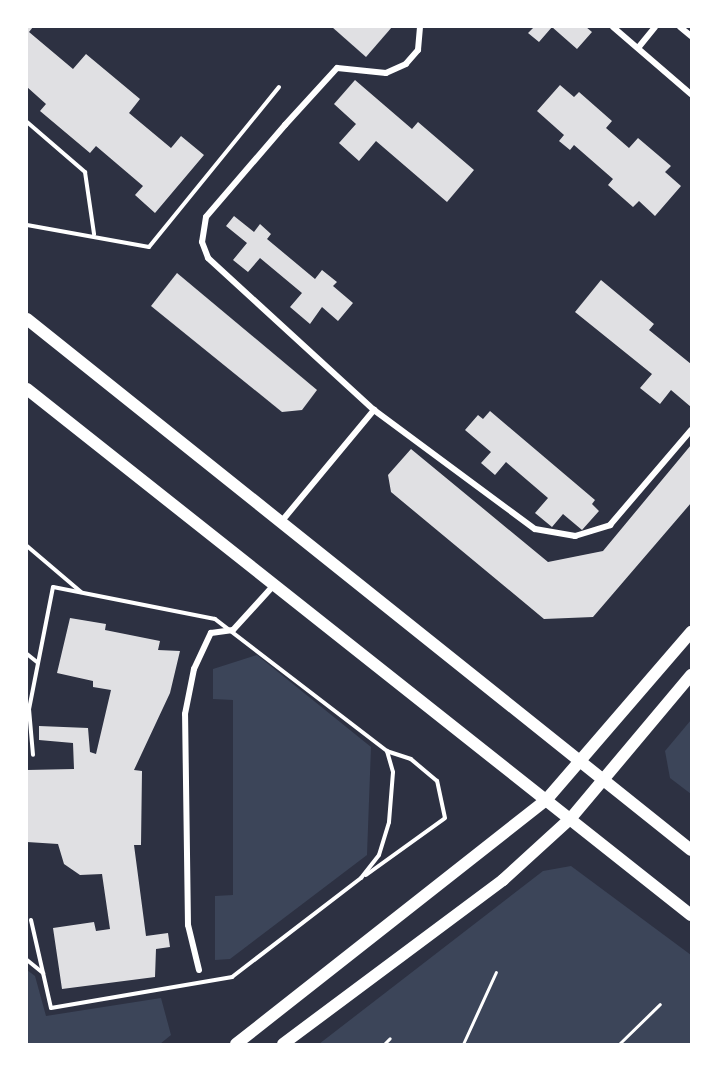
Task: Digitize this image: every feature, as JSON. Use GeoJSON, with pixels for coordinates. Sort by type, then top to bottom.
{"type":"FeatureCollection","features":[{"type":"Feature","properties":{"kind":"main road"},"geometry":{"type":"LineString","coordinates":[[27,319],[691,850]]}},
{"type":"Feature","properties":{"kind":"main road"},"geometry":{"type":"LineString","coordinates":[[27,388],[691,915]]}},
{"type":"Feature","properties":{"kind":"main road"},"geometry":{"type":"LineString","coordinates":[[236,1044],[547,799],[582,763],[691,632]]}},
{"type":"Feature","properties":{"kind":"main road"},"geometry":{"type":"LineString","coordinates":[[283,1044],[503,880],[571,818],[691,675]]}},
{"type":"Feature","properties":{"kind":"street"},"geometry":{"type":"LineString","coordinates":[[420,27],[418,50],[405,64],[386,73],[337,68],[206,217],[202,242],[217,270],[374,410],[535,529],[575,536],[610,525],[691,430]]}},
{"type":"Feature","properties":{"kind":"street"},"geometry":{"type":"LineString","coordinates":[[613,27],[691,94]]}},
{"type":"Feature","properties":{"kind":"street"},"geometry":{"type":"LineString","coordinates":[[638,48],[655,27]]}},
{"type":"Feature","properties":{"kind":"street"},"geometry":{"type":"LineString","coordinates":[[680,27],[691,36]]}},
{"type":"Feature","properties":{"kind":"street"},"geometry":{"type":"LineString","coordinates":[[281,522],[374,410]]}},
{"type":"Feature","properties":{"kind":"street"},"geometry":{"type":"LineString","coordinates":[[199,970],[188,925],[185,714],[194,669],[210,633],[233,630],[275,584]]}},
{"type":"Feature","properties":{"kind":"lane"},"geometry":{"type":"LineString","coordinates":[[27,225],[94,234],[149,247],[279,87]]}},
{"type":"Feature","properties":{"kind":"lane"},"geometry":{"type":"LineString","coordinates":[[27,122],[85,172],[94,234]]}},
{"type":"Feature","properties":{"kind":"lane"},"geometry":{"type":"LineString","coordinates":[[27,546],[82,593]]}},
{"type":"Feature","properties":{"kind":"lane"},"geometry":{"type":"LineString","coordinates":[[31,920],[51,1008],[232,977],[361,878],[445,818],[436,781],[411,759],[387,751],[233,630],[215,619],[53,587],[29,699],[33,755]]}},
{"type":"Feature","properties":{"kind":"lane"},"geometry":{"type":"LineString","coordinates":[[27,654],[38,663]]}},
{"type":"Feature","properties":{"kind":"lane"},"geometry":{"type":"LineString","coordinates":[[361,878],[379,855],[389,822],[393,772],[387,751]]}},
{"type":"Feature","properties":{"kind":"lane"},"geometry":{"type":"LineString","coordinates":[[27,960],[43,973]]}},
{"type":"Feature","properties":{"kind":"path"},"geometry":{"type":"LineString","coordinates":[[463,1044],[496,972]]}},
{"type":"Feature","properties":{"kind":"path"},"geometry":{"type":"LineString","coordinates":[[619,1044],[660,1004]]}},
{"type":"Feature","properties":{"kind":"path"},"geometry":{"type":"LineString","coordinates":[[384,1044],[390,1038]]}},
{"type":"Feature","properties":{"kind":"shaded area"},"geometry":{"type":"Polygon","coordinates":[[[257,655],[371,747],[367,855],[230,959],[215,960],[215,896],[233,895],[233,700],[213,699],[213,669],[257,655]]]}},
{"type":"Feature","properties":{"kind":"shaded area"},"geometry":{"type":"Polygon","coordinates":[[[691,720],[691,794],[670,778],[665,751],[691,720]]]}},
{"type":"Feature","properties":{"kind":"shaded area"},"geometry":{"type":"Polygon","coordinates":[[[571,866],[691,955],[691,1044],[319,1044],[543,871],[571,866]]]}},
{"type":"Feature","properties":{"kind":"shaded area"},"geometry":{"type":"Polygon","coordinates":[[[27,970],[35,976],[46,1016],[161,998],[171,1035],[160,1044],[27,1044],[27,970]]]}},
{"type":"Feature","properties":{"kind":"building"},"geometry":{"type":"Polygon","coordinates":[[[27,27],[33,27],[29,32],[73,69],[86,54],[140,99],[129,113],[171,148],[181,136],[204,155],[155,213],[135,195],[143,186],[96,146],[90,153],[40,111],[46,104],[27,87],[27,27]]]}},
{"type":"Feature","properties":{"kind":"building"},"geometry":{"type":"Polygon","coordinates":[[[332,27],[392,27],[366,57],[332,27]]]}},
{"type":"Feature","properties":{"kind":"building"},"geometry":{"type":"Polygon","coordinates":[[[534,27],[552,27],[539,42],[528,33],[534,27]]]}},
{"type":"Feature","properties":{"kind":"building"},"geometry":{"type":"Polygon","coordinates":[[[552,27],[586,27],[592,32],[577,49],[552,27]]]}},
{"type":"Feature","properties":{"kind":"building"},"geometry":{"type":"Polygon","coordinates":[[[355,80],[412,129],[418,122],[474,170],[447,202],[376,141],[359,161],[339,143],[356,124],[334,104],[355,80]]]}},
{"type":"Feature","properties":{"kind":"building"},"geometry":{"type":"Polygon","coordinates":[[[560,85],[574,97],[579,92],[612,121],[606,128],[629,148],[638,138],[671,166],[665,172],[681,186],[655,216],[639,201],[633,207],[608,185],[613,179],[574,145],[570,150],[559,141],[564,135],[537,111],[560,85]]]}},
{"type":"Feature","properties":{"kind":"building"},"geometry":{"type":"Polygon","coordinates":[[[234,216],[254,232],[260,224],[271,234],[267,239],[315,279],[322,270],[337,282],[333,286],[353,303],[338,321],[322,307],[310,324],[290,307],[302,293],[260,258],[248,272],[233,260],[247,243],[226,226],[234,216]]]}},
{"type":"Feature","properties":{"kind":"building"},"geometry":{"type":"Polygon","coordinates":[[[177,273],[317,390],[302,410],[282,412],[151,306],[177,273]]]}},
{"type":"Feature","properties":{"kind":"building"},"geometry":{"type":"Polygon","coordinates":[[[601,280],[654,324],[649,330],[691,364],[691,407],[671,390],[660,404],[640,388],[652,374],[575,312],[601,280]]]}},
{"type":"Feature","properties":{"kind":"building"},"geometry":{"type":"Polygon","coordinates":[[[490,411],[595,500],[592,504],[599,511],[582,530],[563,514],[552,527],[535,513],[548,498],[506,462],[495,475],[481,463],[491,452],[465,430],[478,415],[483,419],[490,411]]]}},
{"type":"Feature","properties":{"kind":"building"},"geometry":{"type":"Polygon","coordinates":[[[691,445],[691,503],[593,617],[544,619],[391,492],[388,475],[411,449],[548,562],[603,551],[691,445]]]}},
{"type":"Feature","properties":{"kind":"building"},"geometry":{"type":"Polygon","coordinates":[[[70,618],[106,624],[105,630],[160,641],[158,650],[180,651],[170,693],[134,770],[142,771],[141,845],[134,845],[146,936],[168,933],[170,947],[156,949],[155,977],[62,989],[53,928],[94,922],[96,931],[110,929],[102,874],[80,875],[64,864],[58,844],[27,842],[27,770],[74,769],[73,743],[39,740],[39,726],[88,728],[90,752],[96,754],[111,690],[93,687],[93,681],[57,673],[70,618]]]}}]}
